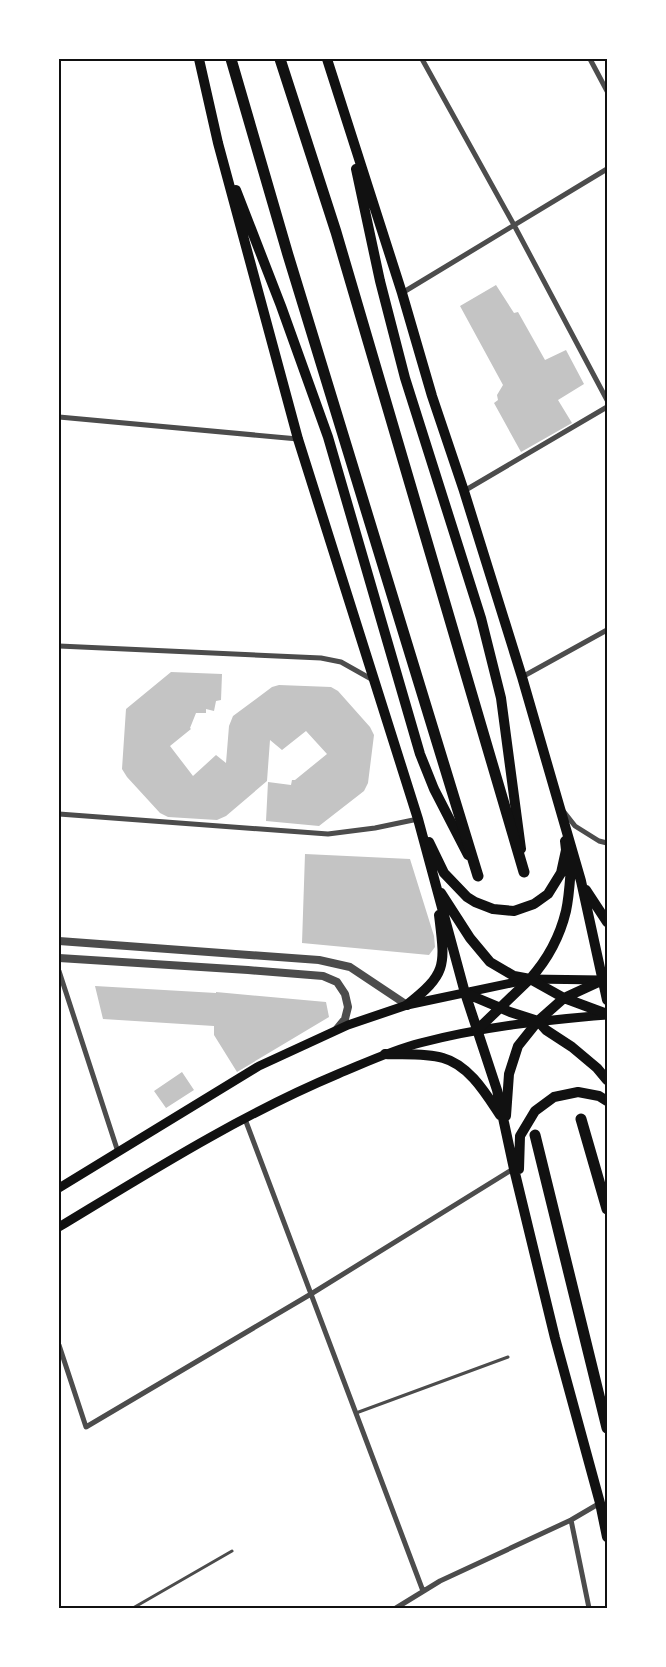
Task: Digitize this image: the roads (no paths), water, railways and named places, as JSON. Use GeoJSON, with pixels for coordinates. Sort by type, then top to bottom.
{"type":"FeatureCollection","features":[{"type":"Feature","properties":{"kind":"highway"},"geometry":{"type":"LineString","coordinates":[[231,59],[288,255],[478,876]]}},
{"type":"Feature","properties":{"kind":"highway"},"geometry":{"type":"LineString","coordinates":[[280,59],[336,232],[524,872]]}},
{"type":"Feature","properties":{"kind":"highway"},"geometry":{"type":"LineString","coordinates":[[581,1119],[607,1209]]}},
{"type":"Feature","properties":{"kind":"highway"},"geometry":{"type":"LineString","coordinates":[[535,1135],[607,1428]]}},
{"type":"Feature","properties":{"kind":"main road"},"geometry":{"type":"LineString","coordinates":[[199,59],[218,143],[298,439],[418,819],[465,993],[497,1090],[555,1338],[600,1503],[607,1537]]}},
{"type":"Feature","properties":{"kind":"main road"},"geometry":{"type":"LineString","coordinates":[[327,59],[522,677],[581,881],[605,980],[607,1000]]}},
{"type":"Feature","properties":{"kind":"main road"},"geometry":{"type":"LineString","coordinates":[[346,118],[380,281],[405,378],[481,618],[501,698],[524,872]]}},
{"type":"Feature","properties":{"kind":"main road"},"geometry":{"type":"LineString","coordinates":[[218,143],[281,306],[328,437],[420,754],[434,789],[478,876]]}},
{"type":"Feature","properties":{"kind":"main road"},"geometry":{"type":"LineString","coordinates":[[418,819],[444,873],[467,897],[493,909],[514,911],[534,904],[548,894],[561,872],[566,850],[558,804]]}},
{"type":"Feature","properties":{"kind":"main road"},"geometry":{"type":"LineString","coordinates":[[477,1030],[537,972],[554,944],[566,910],[572,852]]}},
{"type":"Feature","properties":{"kind":"main road"},"geometry":{"type":"LineString","coordinates":[[581,881],[607,922]]}},
{"type":"Feature","properties":{"kind":"main road"},"geometry":{"type":"LineString","coordinates":[[435,884],[470,938],[490,962],[514,976],[530,979],[605,980]]}},
{"type":"Feature","properties":{"kind":"main road"},"geometry":{"type":"LineString","coordinates":[[407,1005],[428,989],[440,972],[443,955],[435,884]]}},
{"type":"Feature","properties":{"kind":"main road"},"geometry":{"type":"LineString","coordinates":[[59,1188],[259,1066],[348,1025],[407,1005],[530,979],[564,998],[607,1014]]}},
{"type":"Feature","properties":{"kind":"main road"},"geometry":{"type":"LineString","coordinates":[[505,1122],[509,1074],[518,1046],[538,1021],[564,998],[605,980]]}},
{"type":"Feature","properties":{"kind":"main road"},"geometry":{"type":"LineString","coordinates":[[465,993],[499,1008],[538,1021],[546,1030],[597,1068],[607,1080]]}},
{"type":"Feature","properties":{"kind":"main road"},"geometry":{"type":"LineString","coordinates":[[59,1227],[187,1150],[245,1119],[296,1092],[384,1054],[419,1043],[477,1030],[607,1014]]}},
{"type":"Feature","properties":{"kind":"main road"},"geometry":{"type":"LineString","coordinates":[[384,1054],[444,1058],[457,1065],[466,1071],[484,1091],[505,1122]]}},
{"type":"Feature","properties":{"kind":"main road"},"geometry":{"type":"LineString","coordinates":[[520,1192],[520,1136],[535,1111],[554,1097],[578,1092],[599,1096],[607,1101]]}},
{"type":"Feature","properties":{"kind":"street"},"geometry":{"type":"LineString","coordinates":[[422,59],[514,224],[607,400]]}},
{"type":"Feature","properties":{"kind":"street"},"geometry":{"type":"LineString","coordinates":[[590,59],[607,91]]}},
{"type":"Feature","properties":{"kind":"street"},"geometry":{"type":"LineString","coordinates":[[402,293],[607,169]]}},
{"type":"Feature","properties":{"kind":"street"},"geometry":{"type":"LineString","coordinates":[[464,491],[607,407]]}},
{"type":"Feature","properties":{"kind":"street"},"geometry":{"type":"LineString","coordinates":[[59,416],[298,439]]}},
{"type":"Feature","properties":{"kind":"street"},"geometry":{"type":"LineString","coordinates":[[522,677],[607,630]]}},
{"type":"Feature","properties":{"kind":"street"},"geometry":{"type":"LineString","coordinates":[[59,646],[321,658],[341,662],[373,680]]}},
{"type":"Feature","properties":{"kind":"street"},"geometry":{"type":"LineString","coordinates":[[558,804],[575,826],[599,841],[607,843]]}},
{"type":"Feature","properties":{"kind":"street"},"geometry":{"type":"LineString","coordinates":[[59,814],[328,834],[375,828],[418,819]]}},
{"type":"Feature","properties":{"kind":"street"},"geometry":{"type":"LineString","coordinates":[[59,941],[319,960],[350,967],[407,1005]]}},
{"type":"Feature","properties":{"kind":"street"},"geometry":{"type":"LineString","coordinates":[[59,958],[323,976],[337,982],[345,994],[348,1007],[345,1019],[336,1030]]}},
{"type":"Feature","properties":{"kind":"street"},"geometry":{"type":"LineString","coordinates":[[59,971],[118,1152]]}},
{"type":"Feature","properties":{"kind":"street"},"geometry":{"type":"LineString","coordinates":[[245,1119],[424,1591]]}},
{"type":"Feature","properties":{"kind":"street"},"geometry":{"type":"LineString","coordinates":[[59,1345],[86,1427],[311,1294],[514,1169]]}},
{"type":"Feature","properties":{"kind":"street"},"geometry":{"type":"LineString","coordinates":[[396,1608],[440,1582],[571,1520],[600,1503]]}},
{"type":"Feature","properties":{"kind":"street"},"geometry":{"type":"LineString","coordinates":[[571,1520],[590,1608]]}},
{"type":"Feature","properties":{"kind":"lane"},"geometry":{"type":"LineString","coordinates":[[356,1413],[508,1357]]}},
{"type":"Feature","properties":{"kind":"lane"},"geometry":{"type":"LineString","coordinates":[[133,1608],[232,1551]]}}]}
